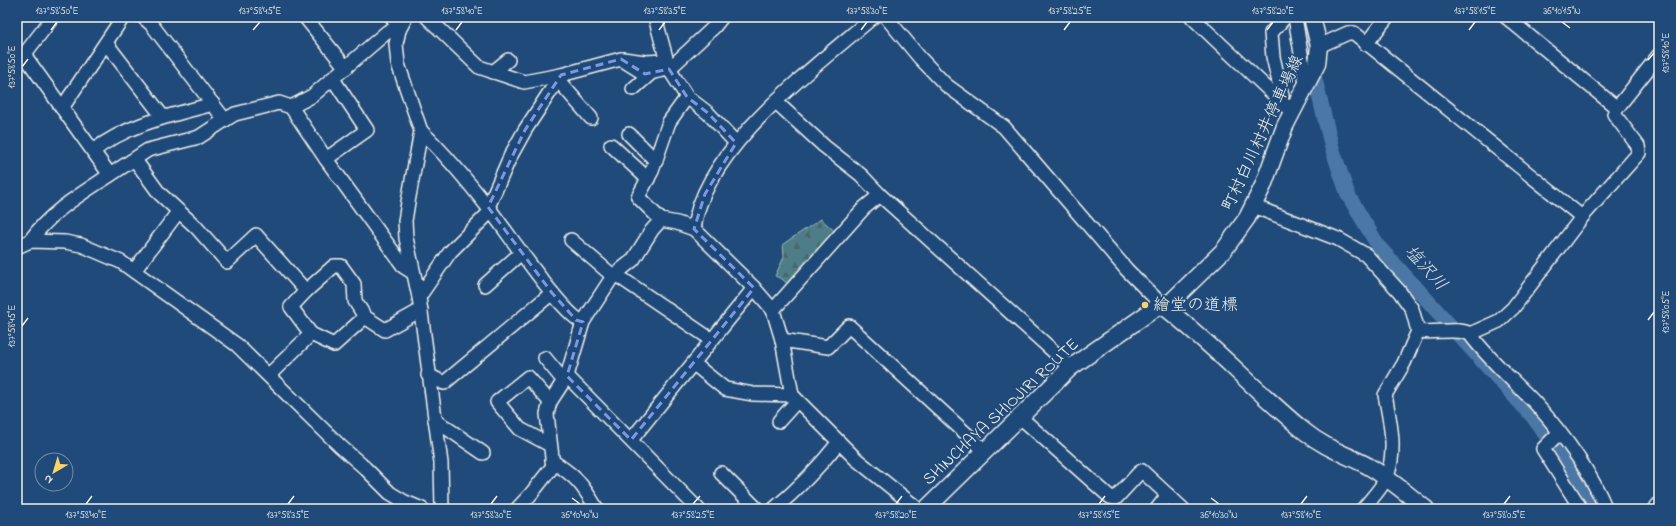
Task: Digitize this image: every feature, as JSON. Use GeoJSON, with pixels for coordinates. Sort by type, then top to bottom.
{"type":"FeatureCollection","features":[{"type":"Feature","properties":{"kind":"main road","name":"町村白川村井停車場線"},"geometry":{"type":"LineString","coordinates":[[1163,306],[1172,301],[1224,250],[1253,206],[1265,182],[1292,112],[1317,64],[1319,46],[1312,17]]}},
{"type":"Feature","properties":{"kind":"main road","name":"SHINCHAYA SHIOJIRI ROUTE"},"geometry":{"type":"LineString","coordinates":[[926,509],[1070,368],[1154,309],[1163,306]]}},
{"type":"Feature","properties":{"kind":"main road"},"geometry":{"type":"LineString","coordinates":[[1163,306],[1187,325],[1304,431],[1328,448],[1366,465],[1386,477],[1426,509]]}},
{"type":"Feature","properties":{"kind":"street"},"geometry":{"type":"LineString","coordinates":[[53,17],[21,60],[62,108],[110,175]]}},
{"type":"Feature","properties":{"kind":"street"},"geometry":{"type":"LineString","coordinates":[[62,108],[123,17]]}},
{"type":"Feature","properties":{"kind":"street"},"geometry":{"type":"LineString","coordinates":[[144,17],[225,120]]}},
{"type":"Feature","properties":{"kind":"street"},"geometry":{"type":"LineString","coordinates":[[305,17],[346,68]]}},
{"type":"Feature","properties":{"kind":"street"},"geometry":{"type":"LineString","coordinates":[[392,17],[399,30]]}},
{"type":"Feature","properties":{"kind":"street"},"geometry":{"type":"LineString","coordinates":[[406,17],[399,30],[396,44],[398,64],[421,130],[448,157],[490,209],[552,293],[576,320],[583,322]]}},
{"type":"Feature","properties":{"kind":"street"},"geometry":{"type":"LineString","coordinates":[[427,17],[479,67],[524,82],[560,78],[621,59],[668,65]]}},
{"type":"Feature","properties":{"kind":"street"},"geometry":{"type":"LineString","coordinates":[[655,17],[668,65],[687,97],[708,113],[736,143]]}},
{"type":"Feature","properties":{"kind":"street"},"geometry":{"type":"LineString","coordinates":[[633,89],[650,74],[668,65],[714,27],[722,17]]}},
{"type":"Feature","properties":{"kind":"street"},"geometry":{"type":"LineString","coordinates":[[694,229],[705,194],[716,173],[736,143],[776,102],[873,17]]}},
{"type":"Feature","properties":{"kind":"street"},"geometry":{"type":"LineString","coordinates":[[886,17],[920,58],[946,85],[1004,127],[1127,270],[1163,306]]}},
{"type":"Feature","properties":{"kind":"street"},"geometry":{"type":"LineString","coordinates":[[1192,17],[1292,112]]}},
{"type":"Feature","properties":{"kind":"street"},"geometry":{"type":"LineString","coordinates":[[1281,100],[1282,95],[1273,57],[1271,33],[1285,17]]}},
{"type":"Feature","properties":{"kind":"street"},"geometry":{"type":"LineString","coordinates":[[1295,17],[1306,83]]}},
{"type":"Feature","properties":{"kind":"street"},"geometry":{"type":"LineString","coordinates":[[1366,44],[1387,17]]}},
{"type":"Feature","properties":{"kind":"street"},"geometry":{"type":"LineString","coordinates":[[1506,17],[1617,108]]}},
{"type":"Feature","properties":{"kind":"street"},"geometry":{"type":"LineString","coordinates":[[291,107],[312,96],[387,32],[399,30]]}},
{"type":"Feature","properties":{"kind":"street"},"geometry":{"type":"LineString","coordinates":[[1319,46],[1348,33],[1354,34],[1582,217]]}},
{"type":"Feature","properties":{"kind":"street"},"geometry":{"type":"LineString","coordinates":[[106,43],[163,117]]}},
{"type":"Feature","properties":{"kind":"street"},"geometry":{"type":"LineString","coordinates":[[1423,332],[1468,333],[1499,321],[1513,308],[1582,217],[1639,153],[1638,146],[1614,114],[1617,108],[1659,55]]}},
{"type":"Feature","properties":{"kind":"street"},"geometry":{"type":"LineString","coordinates":[[621,59],[645,74],[650,74]]}},
{"type":"Feature","properties":{"kind":"street"},"geometry":{"type":"LineString","coordinates":[[493,72],[508,60]]}},
{"type":"Feature","properties":{"kind":"street"},"geometry":{"type":"LineString","coordinates":[[560,78],[592,118]]}},
{"type":"Feature","properties":{"kind":"street"},"geometry":{"type":"LineString","coordinates":[[365,317],[334,345],[311,334],[291,307],[306,291],[334,266],[341,266],[354,284],[355,301],[365,317],[385,330],[420,304],[450,252],[490,209],[510,157],[525,130],[560,78]]}},
{"type":"Feature","properties":{"kind":"street"},"geometry":{"type":"LineString","coordinates":[[326,159],[367,130],[333,79]]}},
{"type":"Feature","properties":{"kind":"street"},"geometry":{"type":"LineString","coordinates":[[687,97],[669,122],[656,161],[648,180],[638,196],[661,220],[694,229],[754,288],[773,310],[782,340],[795,398],[856,459],[918,509]]}},
{"type":"Feature","properties":{"kind":"street"},"geometry":{"type":"LineString","coordinates":[[776,102],[824,146],[861,175],[880,195],[1062,359],[1070,368]]}},
{"type":"Feature","properties":{"kind":"street"},"geometry":{"type":"LineString","coordinates":[[30,241],[39,228],[64,206],[148,150],[199,137],[234,114],[279,103],[291,107],[326,159],[404,267],[412,272]]}},
{"type":"Feature","properties":{"kind":"street"},"geometry":{"type":"LineString","coordinates":[[93,151],[120,133],[163,117],[213,104]]}},
{"type":"Feature","properties":{"kind":"street"},"geometry":{"type":"LineString","coordinates":[[421,130],[405,221],[406,238],[412,272],[420,304],[428,375],[441,463],[442,509]]}},
{"type":"Feature","properties":{"kind":"street"},"geometry":{"type":"LineString","coordinates":[[629,134],[656,161]]}},
{"type":"Feature","properties":{"kind":"street"},"geometry":{"type":"LineString","coordinates":[[611,144],[648,180]]}},
{"type":"Feature","properties":{"kind":"street"},"geometry":{"type":"LineString","coordinates":[[134,160],[159,193],[196,228],[227,262],[256,235],[306,291]]}},
{"type":"Feature","properties":{"kind":"street"},"geometry":{"type":"LineString","coordinates":[[773,310],[864,208],[880,195]]}},
{"type":"Feature","properties":{"kind":"street"},"geometry":{"type":"LineString","coordinates":[[1253,206],[1338,239],[1366,255],[1399,291],[1412,309],[1423,332]]}},
{"type":"Feature","properties":{"kind":"street"},"geometry":{"type":"LineString","coordinates":[[134,271],[178,212]]}},
{"type":"Feature","properties":{"kind":"street"},"geometry":{"type":"LineString","coordinates":[[517,509],[553,466],[546,414],[550,402],[565,378],[583,322],[614,275],[633,260],[652,230],[661,220]]}},
{"type":"Feature","properties":{"kind":"street"},"geometry":{"type":"LineString","coordinates":[[17,247],[30,241],[65,242],[81,245],[111,257],[134,271],[232,341],[390,493],[405,502],[422,509]]}},
{"type":"Feature","properties":{"kind":"street"},"geometry":{"type":"LineString","coordinates":[[573,246],[712,340]]}},
{"type":"Feature","properties":{"kind":"street"},"geometry":{"type":"LineString","coordinates":[[485,285],[522,252]]}},
{"type":"Feature","properties":{"kind":"street"},"geometry":{"type":"LineString","coordinates":[[631,440],[754,288]]}},
{"type":"Feature","properties":{"kind":"street"},"geometry":{"type":"LineString","coordinates":[[428,375],[444,383],[552,293]]}},
{"type":"Feature","properties":{"kind":"street"},"geometry":{"type":"LineString","coordinates":[[782,340],[828,347],[849,326],[985,451]]}},
{"type":"Feature","properties":{"kind":"street"},"geometry":{"type":"LineString","coordinates":[[1363,509],[1386,477],[1392,458],[1391,428],[1385,395],[1423,332]]}},
{"type":"Feature","properties":{"kind":"street"},"geometry":{"type":"LineString","coordinates":[[1468,333],[1535,404],[1559,433],[1592,478],[1606,509]]}},
{"type":"Feature","properties":{"kind":"street"},"geometry":{"type":"LineString","coordinates":[[269,375],[311,334]]}},
{"type":"Feature","properties":{"kind":"street"},"geometry":{"type":"LineString","coordinates":[[544,359],[631,440],[698,509]]}},
{"type":"Feature","properties":{"kind":"street"},"geometry":{"type":"LineString","coordinates":[[694,364],[724,388],[753,394],[795,398]]}},
{"type":"Feature","properties":{"kind":"street"},"geometry":{"type":"LineString","coordinates":[[550,402],[528,377],[497,402],[520,429],[550,445]]}},
{"type":"Feature","properties":{"kind":"street"},"geometry":{"type":"LineString","coordinates":[[778,421],[795,398]]}},
{"type":"Feature","properties":{"kind":"street"},"geometry":{"type":"LineString","coordinates":[[1020,417],[1110,497],[1116,498],[1138,473],[1142,471],[1182,509]]}},
{"type":"Feature","properties":{"kind":"street"},"geometry":{"type":"LineString","coordinates":[[435,420],[478,453]]}},
{"type":"Feature","properties":{"kind":"street"},"geometry":{"type":"LineString","coordinates":[[1559,433],[1543,449],[1580,509]]}},
{"type":"Feature","properties":{"kind":"street"},"geometry":{"type":"LineString","coordinates":[[774,509],[790,496],[826,459],[839,442]]}},
{"type":"Feature","properties":{"kind":"street"},"geometry":{"type":"LineString","coordinates":[[552,461],[568,471],[582,484],[597,509]]}},
{"type":"Feature","properties":{"kind":"street"},"geometry":{"type":"LineString","coordinates":[[721,473],[757,509]]}},
{"type":"Feature","properties":{"kind":"street"},"geometry":{"type":"LineString","coordinates":[[1157,509],[1168,495]]}},
{"type":"Feature","properties":{"kind":"highlighted area"},"geometry":{"type":"Polygon","coordinates":[[[621,59],[645,74],[669,69],[687,97],[708,113],[736,143],[705,194],[694,229],[754,288],[631,440],[567,376],[583,322],[576,320],[552,293],[488,207],[525,130],[561,75],[621,59]]]}},
{"type":"Feature","properties":{"kind":"green space"},"geometry":{"type":"Polygon","coordinates":[[[821,219],[838,234],[791,287],[782,279],[775,276],[784,257],[783,244],[821,219]]]}},
{"type":"Feature","properties":{"kind":"waterway","name":"塩沢川"},"geometry":{"type":"LineString","coordinates":[[1302,17],[1310,59],[1332,148],[1348,195],[1379,247],[1533,417],[1587,494],[1593,509]]}},
{"type":"Feature","properties":{"kind":"place","name":"繪堂の道標"},"geometry":{"type":"Point","coordinates":[1145,305]}}]}
